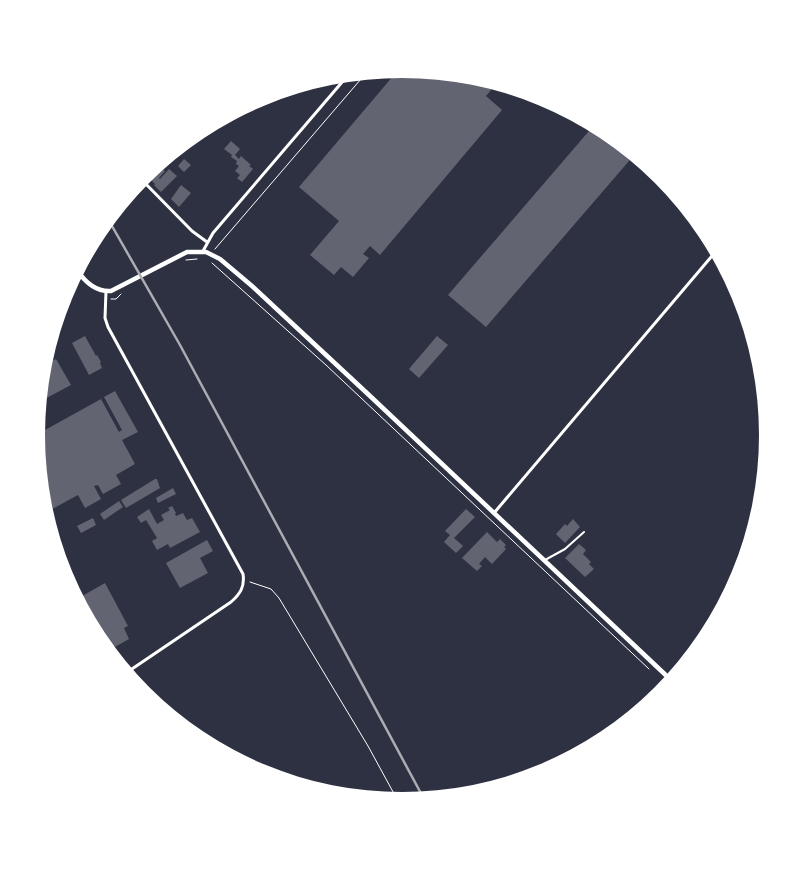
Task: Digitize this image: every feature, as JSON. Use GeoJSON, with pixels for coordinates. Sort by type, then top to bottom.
{"type":"FeatureCollection","features":[{"type":"Feature","properties":{"kind":"street"},"geometry":{"type":"LineString","coordinates":[[203,251],[213,233],[341,83]]}},
{"type":"Feature","properties":{"kind":"street"},"geometry":{"type":"LineString","coordinates":[[147,185],[192,231],[207,242]]}},
{"type":"Feature","properties":{"kind":"street"},"geometry":{"type":"LineString","coordinates":[[83,276],[91,285],[106,291],[117,289],[188,252],[203,251],[210,253],[252,286],[666,676]]}},
{"type":"Feature","properties":{"kind":"street"},"geometry":{"type":"LineString","coordinates":[[494,513],[712,256]]}},
{"type":"Feature","properties":{"kind":"street"},"geometry":{"type":"LineString","coordinates":[[106,291],[105,318],[108,327],[243,574],[244,580],[243,588],[231,602],[132,669]]}},
{"type":"Feature","properties":{"kind":"lane"},"geometry":{"type":"LineString","coordinates":[[544,561],[565,550],[584,532]]}},
{"type":"Feature","properties":{"kind":"path"},"geometry":{"type":"LineString","coordinates":[[181,262],[202,259],[220,246],[360,81]]}},
{"type":"Feature","properties":{"kind":"path"},"geometry":{"type":"LineString","coordinates":[[210,262],[223,271],[331,370],[650,669]]}},
{"type":"Feature","properties":{"kind":"path"},"geometry":{"type":"LineString","coordinates":[[244,580],[271,590],[279,598],[368,746],[393,792]]}},
{"type":"Feature","properties":{"kind":"building"},"geometry":{"type":"Polygon","coordinates":[[[391,78],[426,78],[472,84],[492,89],[486,96],[502,110],[380,255],[370,246],[363,254],[369,258],[353,277],[341,267],[334,275],[310,255],[339,221],[299,187],[391,78]]]}},
{"type":"Feature","properties":{"kind":"building"},"geometry":{"type":"Polygon","coordinates":[[[589,130],[630,160],[486,327],[448,295],[589,130]]]}},
{"type":"Feature","properties":{"kind":"building"},"geometry":{"type":"Polygon","coordinates":[[[231,141],[240,149],[235,155],[239,159],[241,156],[253,169],[242,182],[237,178],[240,175],[235,171],[239,166],[236,164],[237,161],[224,149],[231,141]]]}},
{"type":"Feature","properties":{"kind":"building"},"geometry":{"type":"Polygon","coordinates":[[[184,159],[191,165],[184,172],[178,166],[184,159]]]}},
{"type":"Feature","properties":{"kind":"building"},"geometry":{"type":"Polygon","coordinates":[[[169,169],[177,176],[161,192],[152,181],[163,170],[165,171],[160,179],[169,169]]]}},
{"type":"Feature","properties":{"kind":"building"},"geometry":{"type":"Polygon","coordinates":[[[181,185],[191,193],[179,207],[171,199],[181,185]]]}},
{"type":"Feature","properties":{"kind":"building"},"geometry":{"type":"Polygon","coordinates":[[[85,336],[101,362],[102,368],[89,375],[72,343],[85,336]]]}},
{"type":"Feature","properties":{"kind":"building"},"geometry":{"type":"Polygon","coordinates":[[[437,336],[448,345],[419,378],[409,369],[437,336]]]}},
{"type":"Feature","properties":{"kind":"building"},"geometry":{"type":"Polygon","coordinates":[[[56,359],[71,385],[47,398],[48,388],[53,361],[56,359]]]}},
{"type":"Feature","properties":{"kind":"building"},"geometry":{"type":"Polygon","coordinates":[[[115,391],[138,432],[122,440],[135,464],[116,475],[121,484],[103,494],[98,485],[94,486],[101,499],[85,508],[78,495],[53,509],[48,482],[45,430],[101,399],[119,432],[122,430],[104,397],[115,391]]]}},
{"type":"Feature","properties":{"kind":"building"},"geometry":{"type":"Polygon","coordinates":[[[157,479],[160,488],[126,508],[121,500],[157,479]]]}},
{"type":"Feature","properties":{"kind":"building"},"geometry":{"type":"Polygon","coordinates":[[[173,488],[176,494],[158,503],[156,498],[173,488]]]}},
{"type":"Feature","properties":{"kind":"building"},"geometry":{"type":"Polygon","coordinates":[[[119,501],[123,507],[104,520],[100,514],[119,501]]]}},
{"type":"Feature","properties":{"kind":"building"},"geometry":{"type":"Polygon","coordinates":[[[172,506],[176,516],[183,513],[187,520],[192,518],[200,532],[170,548],[168,544],[157,550],[152,541],[157,538],[146,520],[141,523],[137,517],[149,509],[157,524],[164,520],[161,515],[170,510],[168,508],[172,506]]]}},
{"type":"Feature","properties":{"kind":"building"},"geometry":{"type":"Polygon","coordinates":[[[466,509],[475,517],[454,538],[463,546],[456,553],[444,542],[450,535],[445,531],[466,509]]]}},
{"type":"Feature","properties":{"kind":"building"},"geometry":{"type":"Polygon","coordinates":[[[93,518],[96,525],[81,533],[77,526],[93,518]]]}},
{"type":"Feature","properties":{"kind":"building"},"geometry":{"type":"Polygon","coordinates":[[[573,519],[580,527],[565,543],[556,534],[565,524],[567,526],[573,519]]]}},
{"type":"Feature","properties":{"kind":"building"},"geometry":{"type":"Polygon","coordinates":[[[487,532],[497,542],[500,539],[506,545],[504,547],[506,549],[492,564],[485,557],[479,564],[482,566],[477,571],[462,558],[487,532]]]}},
{"type":"Feature","properties":{"kind":"building"},"geometry":{"type":"Polygon","coordinates":[[[207,540],[213,551],[200,558],[208,573],[180,588],[166,563],[207,540]]]}},
{"type":"Feature","properties":{"kind":"building"},"geometry":{"type":"Polygon","coordinates":[[[579,544],[586,550],[583,554],[591,562],[589,564],[594,569],[585,577],[565,558],[579,544]]]}},
{"type":"Feature","properties":{"kind":"building"},"geometry":{"type":"Polygon","coordinates":[[[105,583],[128,626],[124,628],[129,639],[115,647],[83,595],[105,583]]]}},
{"type":"Feature","properties":{"kind":"railway"},"geometry":{"type":"LineString","coordinates":[[112,226],[180,345],[420,792]]}}]}
